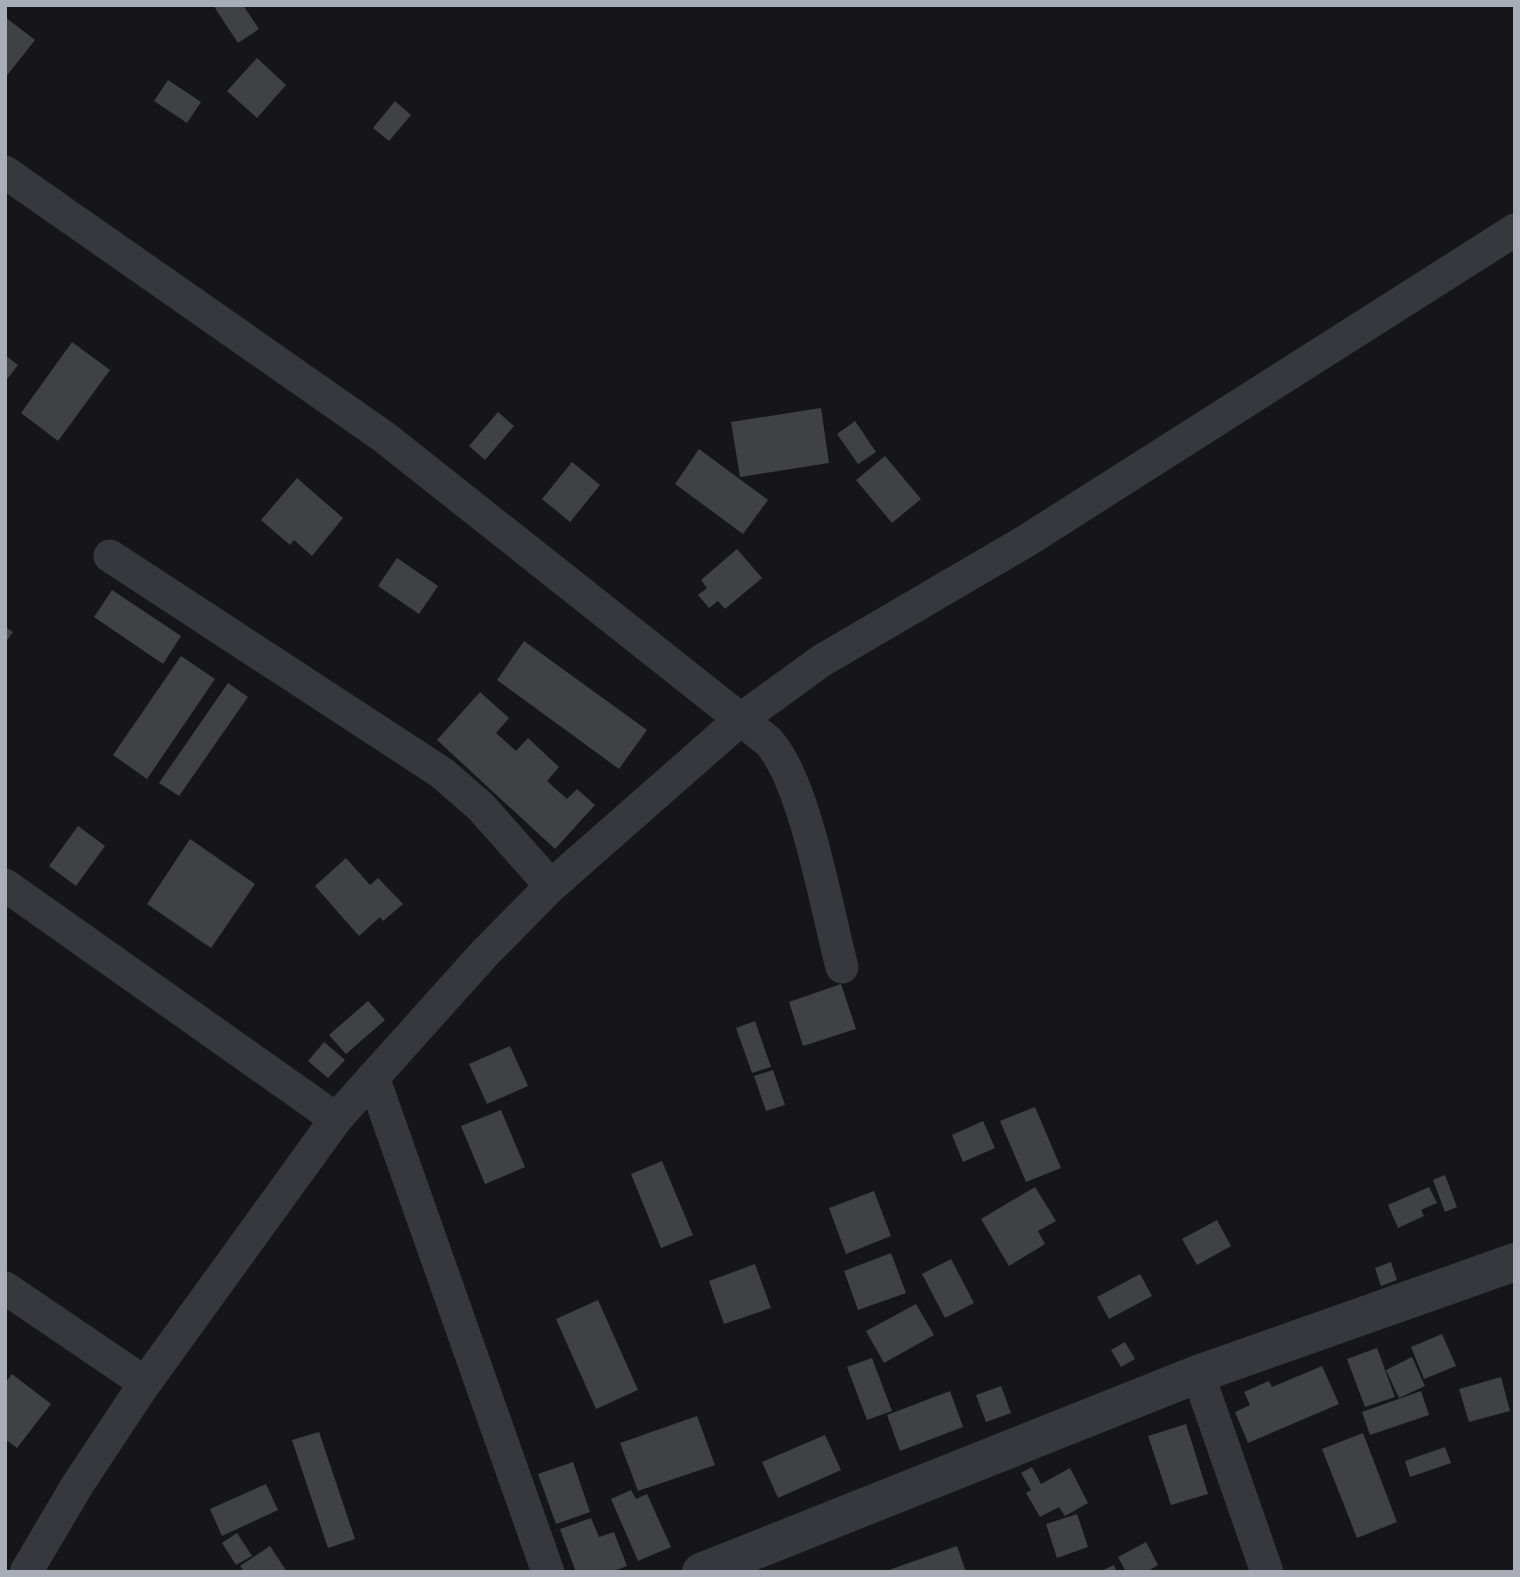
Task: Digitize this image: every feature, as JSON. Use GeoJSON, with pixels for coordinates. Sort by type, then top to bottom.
{"type":"FeatureCollection","features":[{"type":"Feature","properties":{"kind":"street"},"geometry":{"type":"LineString","coordinates":[[5,172],[384,437],[768,741],[788,768],[842,967]]}},
{"type":"Feature","properties":{"kind":"street"},"geometry":{"type":"LineString","coordinates":[[26,1572],[78,1484],[145,1383],[336,1119],[484,954],[551,886],[741,719],[821,661],[1026,541],[1515,230]]}},
{"type":"Feature","properties":{"kind":"street"},"geometry":{"type":"LineString","coordinates":[[110,556],[442,773],[481,807],[551,886]]}},
{"type":"Feature","properties":{"kind":"street"},"geometry":{"type":"LineString","coordinates":[[5,885],[336,1119]]}},
{"type":"Feature","properties":{"kind":"street"},"geometry":{"type":"LineString","coordinates":[[373,1077],[548,1572]]}},
{"type":"Feature","properties":{"kind":"street"},"geometry":{"type":"LineString","coordinates":[[701,1572],[1198,1374],[1515,1262]]}},
{"type":"Feature","properties":{"kind":"street"},"geometry":{"type":"LineString","coordinates":[[5,1288],[145,1383]]}},
{"type":"Feature","properties":{"kind":"street"},"geometry":{"type":"LineString","coordinates":[[1198,1374],[1267,1572]]}},
{"type":"Feature","properties":{"kind":"building"},"geometry":{"type":"Polygon","coordinates":[[[213,5],[243,5],[259,29],[238,43],[213,5]]]}},
{"type":"Feature","properties":{"kind":"building"},"geometry":{"type":"Polygon","coordinates":[[[5,17],[35,40],[5,78],[5,17]]]}},
{"type":"Feature","properties":{"kind":"building"},"geometry":{"type":"Polygon","coordinates":[[[257,58],[286,85],[257,118],[227,91],[257,58]]]}},
{"type":"Feature","properties":{"kind":"building"},"geometry":{"type":"Polygon","coordinates":[[[168,80],[201,102],[187,123],[154,101],[168,80]]]}},
{"type":"Feature","properties":{"kind":"building"},"geometry":{"type":"Polygon","coordinates":[[[395,101],[411,115],[389,141],[373,128],[395,101]]]}},
{"type":"Feature","properties":{"kind":"building"},"geometry":{"type":"Polygon","coordinates":[[[72,342],[110,370],[58,441],[21,413],[72,342]]]}},
{"type":"Feature","properties":{"kind":"building"},"geometry":{"type":"Polygon","coordinates":[[[5,355],[18,365],[5,382],[5,355]]]}},
{"type":"Feature","properties":{"kind":"building"},"geometry":{"type":"Polygon","coordinates":[[[821,408],[829,463],[740,477],[731,422],[821,408]]]}},
{"type":"Feature","properties":{"kind":"building"},"geometry":{"type":"Polygon","coordinates":[[[498,412],[514,426],[485,460],[469,446],[498,412]]]}},
{"type":"Feature","properties":{"kind":"building"},"geometry":{"type":"Polygon","coordinates":[[[855,421],[876,452],[858,464],[837,434],[855,421]]]}},
{"type":"Feature","properties":{"kind":"building"},"geometry":{"type":"Polygon","coordinates":[[[699,449],[768,500],[743,534],[675,484],[699,449]]]}},
{"type":"Feature","properties":{"kind":"building"},"geometry":{"type":"Polygon","coordinates":[[[885,456],[921,499],[892,523],[856,480],[885,456]]]}},
{"type":"Feature","properties":{"kind":"building"},"geometry":{"type":"Polygon","coordinates":[[[572,462],[600,485],[570,522],[542,499],[572,462]]]}},
{"type":"Feature","properties":{"kind":"building"},"geometry":{"type":"Polygon","coordinates":[[[297,478],[343,518],[312,556],[294,540],[290,545],[261,520],[297,478]]]}},
{"type":"Feature","properties":{"kind":"building"},"geometry":{"type":"Polygon","coordinates":[[[737,549],[762,578],[725,609],[718,601],[709,608],[698,595],[707,588],[701,580],[737,549]]]}},
{"type":"Feature","properties":{"kind":"building"},"geometry":{"type":"Polygon","coordinates":[[[397,558],[438,586],[419,614],[378,586],[397,558]]]}},
{"type":"Feature","properties":{"kind":"building"},"geometry":{"type":"Polygon","coordinates":[[[112,590],[181,636],[163,664],[94,617],[112,590]]]}},
{"type":"Feature","properties":{"kind":"building"},"geometry":{"type":"Polygon","coordinates":[[[5,627],[13,632],[5,643],[5,627]]]}},
{"type":"Feature","properties":{"kind":"building"},"geometry":{"type":"Polygon","coordinates":[[[524,641],[647,730],[619,769],[497,680],[524,641]]]}},
{"type":"Feature","properties":{"kind":"building"},"geometry":{"type":"Polygon","coordinates":[[[181,656],[215,679],[147,779],[113,755],[181,656]]]}},
{"type":"Feature","properties":{"kind":"building"},"geometry":{"type":"Polygon","coordinates":[[[228,683],[248,697],[179,796],[159,783],[228,683]]]}},
{"type":"Feature","properties":{"kind":"building"},"geometry":{"type":"Polygon","coordinates":[[[480,692],[509,718],[496,733],[516,751],[528,738],[559,767],[547,781],[567,799],[577,789],[595,805],[555,849],[437,740],[480,692]]]}},
{"type":"Feature","properties":{"kind":"building"},"geometry":{"type":"Polygon","coordinates":[[[78,826],[105,846],[76,886],[49,866],[78,826]]]}},
{"type":"Feature","properties":{"kind":"building"},"geometry":{"type":"Polygon","coordinates":[[[190,839],[255,884],[211,948],[147,904],[190,839]]]}},
{"type":"Feature","properties":{"kind":"building"},"geometry":{"type":"Polygon","coordinates":[[[346,858],[370,885],[378,878],[403,904],[383,921],[380,917],[359,936],[315,886],[346,858]]]}},
{"type":"Feature","properties":{"kind":"building"},"geometry":{"type":"Polygon","coordinates":[[[841,984],[856,1029],[803,1046],[789,1002],[841,984]]]}},
{"type":"Feature","properties":{"kind":"building"},"geometry":{"type":"Polygon","coordinates":[[[368,1001],[385,1020],[346,1054],[329,1035],[368,1001]]]}},
{"type":"Feature","properties":{"kind":"building"},"geometry":{"type":"Polygon","coordinates":[[[755,1021],[771,1067],[752,1073],[736,1028],[755,1021]]]}},
{"type":"Feature","properties":{"kind":"building"},"geometry":{"type":"Polygon","coordinates":[[[324,1042],[345,1060],[328,1078],[308,1061],[324,1042]]]}},
{"type":"Feature","properties":{"kind":"building"},"geometry":{"type":"Polygon","coordinates":[[[510,1046],[528,1086],[487,1104],[469,1064],[510,1046]]]}},
{"type":"Feature","properties":{"kind":"building"},"geometry":{"type":"Polygon","coordinates":[[[773,1070],[785,1105],[766,1111],[754,1076],[773,1070]]]}},
{"type":"Feature","properties":{"kind":"building"},"geometry":{"type":"Polygon","coordinates":[[[1035,1107],[1061,1168],[1026,1182],[1000,1121],[1035,1107]]]}},
{"type":"Feature","properties":{"kind":"building"},"geometry":{"type":"Polygon","coordinates":[[[501,1110],[525,1167],[485,1184],[461,1126],[501,1110]]]}},
{"type":"Feature","properties":{"kind":"building"},"geometry":{"type":"Polygon","coordinates":[[[983,1121],[995,1148],[963,1162],[952,1135],[983,1121]]]}},
{"type":"Feature","properties":{"kind":"building"},"geometry":{"type":"Polygon","coordinates":[[[662,1161],[693,1235],[661,1248],[631,1174],[662,1161]]]}},
{"type":"Feature","properties":{"kind":"building"},"geometry":{"type":"Polygon","coordinates":[[[1445,1175],[1457,1207],[1445,1212],[1433,1180],[1445,1175]]]}},
{"type":"Feature","properties":{"kind":"building"},"geometry":{"type":"Polygon","coordinates":[[[1035,1187],[1056,1221],[1038,1231],[1045,1244],[1009,1266],[981,1219],[1035,1187]]]}},
{"type":"Feature","properties":{"kind":"building"},"geometry":{"type":"Polygon","coordinates":[[[1429,1187],[1437,1203],[1421,1210],[1424,1216],[1398,1228],[1388,1205],[1429,1187]]]}},
{"type":"Feature","properties":{"kind":"building"},"geometry":{"type":"Polygon","coordinates":[[[874,1191],[891,1236],[846,1254],[829,1208],[874,1191]]]}},
{"type":"Feature","properties":{"kind":"building"},"geometry":{"type":"Polygon","coordinates":[[[1217,1220],[1231,1246],[1197,1265],[1182,1239],[1217,1220]]]}},
{"type":"Feature","properties":{"kind":"building"},"geometry":{"type":"Polygon","coordinates":[[[891,1253],[906,1293],[858,1310],[844,1271],[891,1253]]]}},
{"type":"Feature","properties":{"kind":"building"},"geometry":{"type":"Polygon","coordinates":[[[951,1259],[974,1303],[945,1318],[922,1274],[951,1259]]]}},
{"type":"Feature","properties":{"kind":"building"},"geometry":{"type":"Polygon","coordinates":[[[1391,1262],[1397,1280],[1381,1286],[1375,1268],[1391,1262]]]}},
{"type":"Feature","properties":{"kind":"building"},"geometry":{"type":"Polygon","coordinates":[[[755,1264],[771,1308],[724,1324],[709,1281],[755,1264]]]}},
{"type":"Feature","properties":{"kind":"building"},"geometry":{"type":"Polygon","coordinates":[[[1140,1274],[1152,1296],[1109,1319],[1097,1297],[1140,1274]]]}},
{"type":"Feature","properties":{"kind":"building"},"geometry":{"type":"Polygon","coordinates":[[[598,1300],[638,1390],[596,1409],[556,1319],[598,1300]]]}},
{"type":"Feature","properties":{"kind":"building"},"geometry":{"type":"Polygon","coordinates":[[[916,1304],[934,1335],[884,1363],[866,1331],[916,1304]]]}},
{"type":"Feature","properties":{"kind":"building"},"geometry":{"type":"Polygon","coordinates":[[[1442,1334],[1456,1366],[1424,1379],[1411,1347],[1442,1334]]]}},
{"type":"Feature","properties":{"kind":"building"},"geometry":{"type":"Polygon","coordinates":[[[1125,1342],[1135,1359],[1121,1367],[1111,1350],[1125,1342]]]}},
{"type":"Feature","properties":{"kind":"building"},"geometry":{"type":"Polygon","coordinates":[[[1377,1348],[1395,1397],[1365,1407],[1347,1359],[1377,1348]]]}},
{"type":"Feature","properties":{"kind":"building"},"geometry":{"type":"Polygon","coordinates":[[[1412,1357],[1425,1386],[1399,1398],[1386,1370],[1412,1357]]]}},
{"type":"Feature","properties":{"kind":"building"},"geometry":{"type":"Polygon","coordinates":[[[872,1358],[892,1411],[867,1420],[847,1367],[872,1358]]]}},
{"type":"Feature","properties":{"kind":"building"},"geometry":{"type":"Polygon","coordinates":[[[1322,1366],[1339,1404],[1248,1443],[1235,1412],[1250,1405],[1244,1392],[1269,1381],[1272,1387],[1322,1366]]]}},
{"type":"Feature","properties":{"kind":"building"},"geometry":{"type":"Polygon","coordinates":[[[12,1374],[51,1404],[17,1448],[5,1439],[5,1383],[12,1374]]]}},
{"type":"Feature","properties":{"kind":"building"},"geometry":{"type":"Polygon","coordinates":[[[1501,1377],[1510,1411],[1469,1422],[1459,1389],[1501,1377]]]}},
{"type":"Feature","properties":{"kind":"building"},"geometry":{"type":"Polygon","coordinates":[[[1001,1386],[1011,1413],[986,1422],[976,1395],[1001,1386]]]}},
{"type":"Feature","properties":{"kind":"building"},"geometry":{"type":"Polygon","coordinates":[[[950,1391],[963,1427],[900,1451],[887,1415],[950,1391]]]}},
{"type":"Feature","properties":{"kind":"building"},"geometry":{"type":"Polygon","coordinates":[[[1421,1391],[1429,1415],[1370,1435],[1362,1412],[1421,1391]]]}},
{"type":"Feature","properties":{"kind":"building"},"geometry":{"type":"Polygon","coordinates":[[[697,1416],[715,1465],[638,1491],[620,1443],[697,1416]]]}},
{"type":"Feature","properties":{"kind":"building"},"geometry":{"type":"Polygon","coordinates":[[[1186,1424],[1208,1494],[1171,1505],[1148,1436],[1186,1424]]]}},
{"type":"Feature","properties":{"kind":"building"},"geometry":{"type":"Polygon","coordinates":[[[319,1432],[355,1539],[328,1548],[292,1440],[319,1432]]]}},
{"type":"Feature","properties":{"kind":"building"},"geometry":{"type":"Polygon","coordinates":[[[1363,1433],[1397,1522],[1357,1538],[1322,1449],[1363,1433]]]}},
{"type":"Feature","properties":{"kind":"building"},"geometry":{"type":"Polygon","coordinates":[[[825,1435],[841,1470],[778,1498],[762,1462],[825,1435]]]}},
{"type":"Feature","properties":{"kind":"building"},"geometry":{"type":"Polygon","coordinates":[[[1445,1447],[1451,1463],[1410,1477],[1405,1461],[1445,1447]]]}},
{"type":"Feature","properties":{"kind":"building"},"geometry":{"type":"Polygon","coordinates":[[[573,1462],[590,1512],[556,1524],[538,1474],[573,1462]]]}},
{"type":"Feature","properties":{"kind":"building"},"geometry":{"type":"Polygon","coordinates":[[[1032,1467],[1041,1484],[1070,1468],[1088,1503],[1065,1516],[1059,1507],[1040,1517],[1026,1493],[1031,1490],[1021,1473],[1032,1467]]]}},
{"type":"Feature","properties":{"kind":"building"},"geometry":{"type":"Polygon","coordinates":[[[266,1484],[278,1510],[222,1536],[210,1509],[266,1484]]]}},
{"type":"Feature","properties":{"kind":"building"},"geometry":{"type":"Polygon","coordinates":[[[631,1490],[636,1499],[647,1494],[671,1547],[638,1561],[611,1499],[631,1490]]]}},
{"type":"Feature","properties":{"kind":"building"},"geometry":{"type":"Polygon","coordinates":[[[1077,1514],[1088,1547],[1057,1558],[1046,1524],[1077,1514]]]}},
{"type":"Feature","properties":{"kind":"building"},"geometry":{"type":"Polygon","coordinates":[[[591,1518],[599,1537],[614,1532],[627,1566],[611,1572],[576,1572],[560,1529],[591,1518]]]}},
{"type":"Feature","properties":{"kind":"building"},"geometry":{"type":"Polygon","coordinates":[[[237,1533],[252,1556],[236,1565],[222,1543],[237,1533]]]}},
{"type":"Feature","properties":{"kind":"building"},"geometry":{"type":"Polygon","coordinates":[[[1146,1542],[1158,1565],[1146,1572],[1126,1572],[1118,1557],[1146,1542]]]}},
{"type":"Feature","properties":{"kind":"building"},"geometry":{"type":"Polygon","coordinates":[[[270,1546],[287,1572],[244,1572],[240,1566],[270,1546]]]}},
{"type":"Feature","properties":{"kind":"building"},"geometry":{"type":"Polygon","coordinates":[[[957,1546],[966,1572],[886,1572],[886,1571],[957,1546]]]}},
{"type":"Feature","properties":{"kind":"building"},"geometry":{"type":"Polygon","coordinates":[[[1114,1565],[1117,1572],[1099,1572],[1114,1565]]]}}]}
